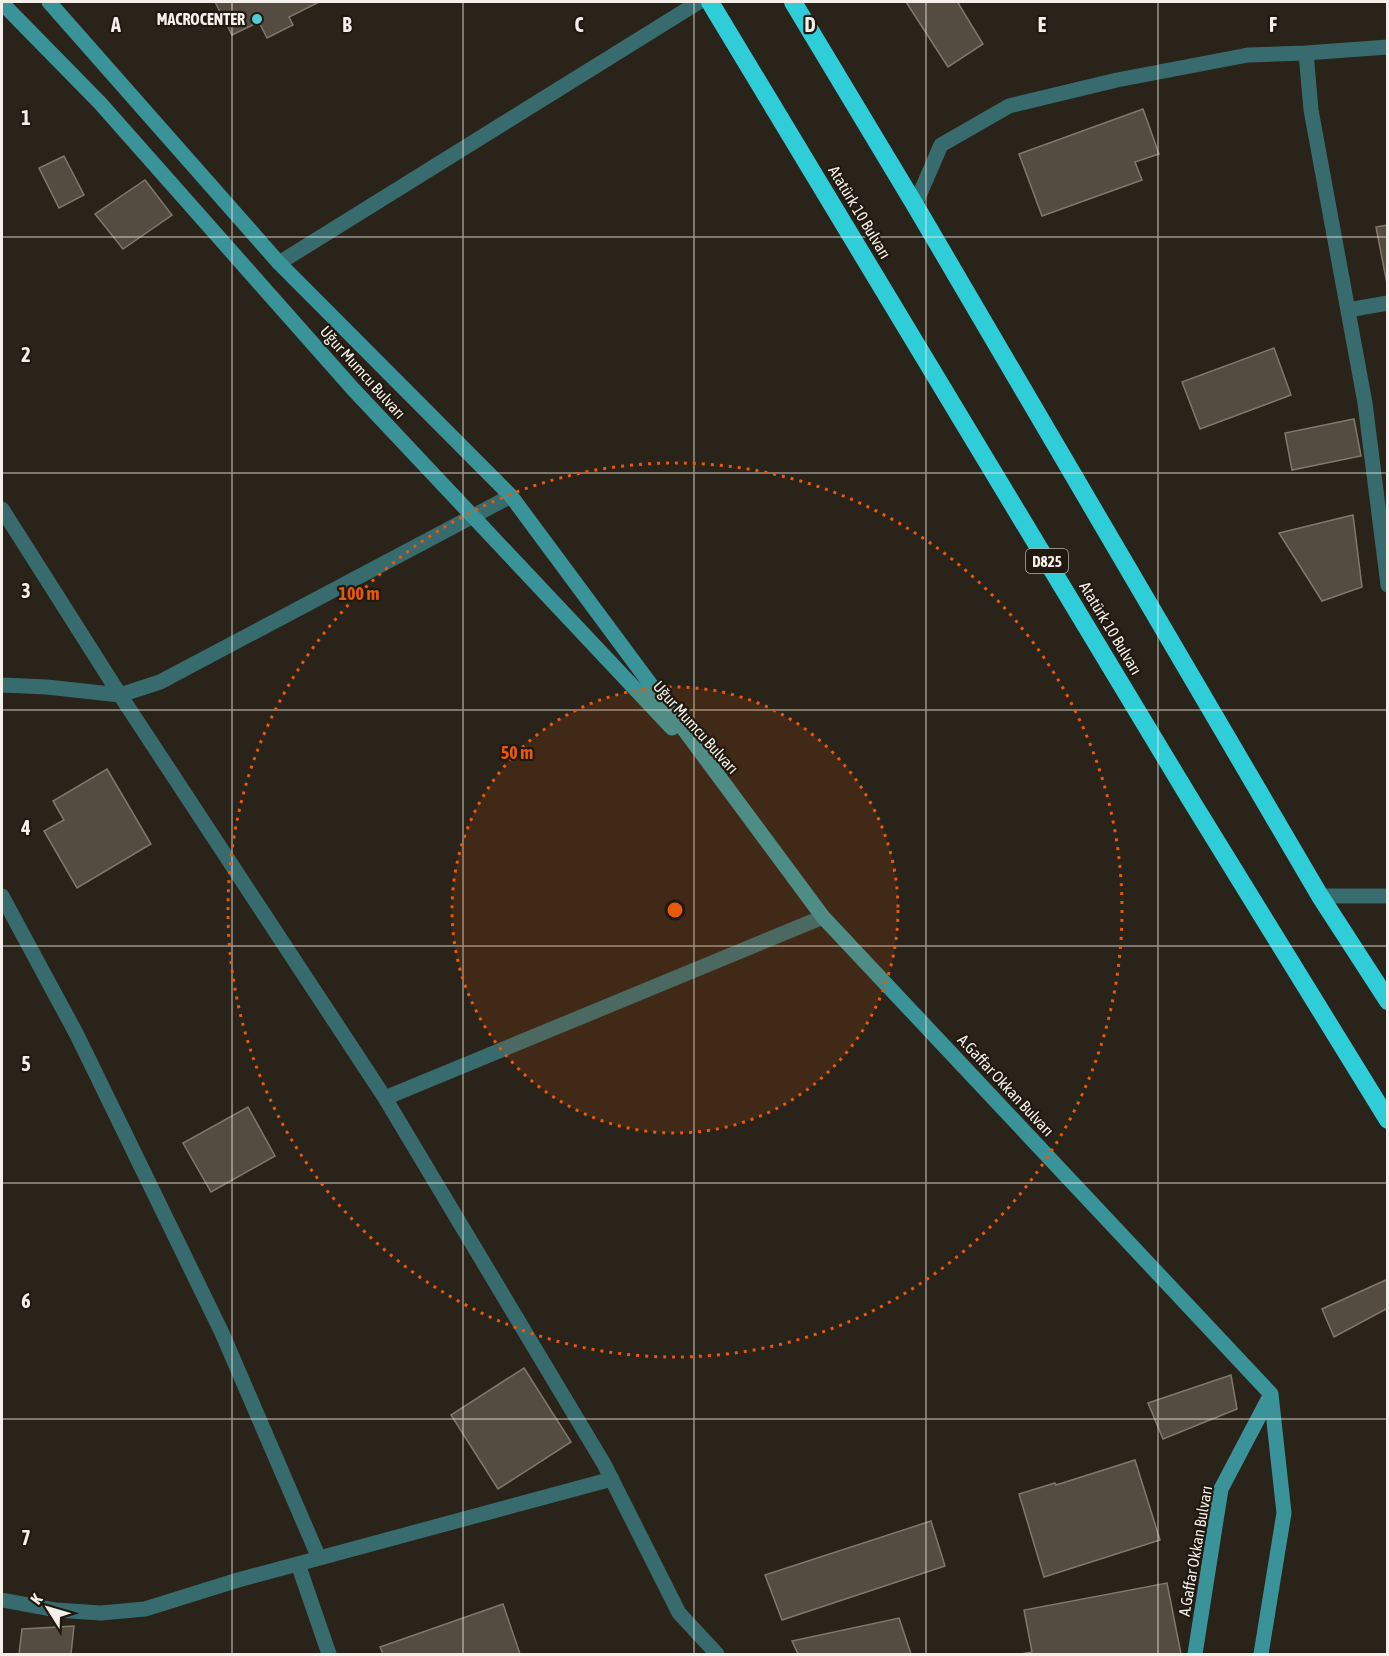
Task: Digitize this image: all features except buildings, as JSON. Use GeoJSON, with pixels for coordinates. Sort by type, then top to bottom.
{"type":"FeatureCollection","features":[{"type":"Feature","properties":{"kind":"highway","name":"Atatürk 10 Bulvarı"},"geometry":{"type":"LineString","coordinates":[[710,2],[1189,797],[1388,1120]]}},
{"type":"Feature","properties":{"kind":"highway"},"geometry":{"type":"LineString","coordinates":[[794,2],[1320,896],[1388,1001]]}},
{"type":"Feature","properties":{"kind":"street","name":"Uğur Mumcu Bulvarı"},"geometry":{"type":"LineString","coordinates":[[49,2],[279,263],[511,496],[728,790]]}},
{"type":"Feature","properties":{"kind":"street"},"geometry":{"type":"LineString","coordinates":[[279,263],[699,2]]}},
{"type":"Feature","properties":{"kind":"street","name":"Uğur Mumcu Bulvarı"},"geometry":{"type":"LineString","coordinates":[[2,3],[100,103],[353,388],[618,668],[728,790]]}},
{"type":"Feature","properties":{"kind":"street"},"geometry":{"type":"LineString","coordinates":[[915,205],[941,145],[1010,106],[1117,80],[1248,55],[1388,47]]}},
{"type":"Feature","properties":{"kind":"street"},"geometry":{"type":"LineString","coordinates":[[1305,53],[1311,110],[1365,403],[1388,585]]}},
{"type":"Feature","properties":{"kind":"street"},"geometry":{"type":"LineString","coordinates":[[1348,310],[1388,303]]}},
{"type":"Feature","properties":{"kind":"street"},"geometry":{"type":"LineString","coordinates":[[2,685],[47,687],[120,695],[160,682],[511,496]]}},
{"type":"Feature","properties":{"kind":"street"},"geometry":{"type":"LineString","coordinates":[[2,509],[120,695],[385,1098],[612,1479],[679,1613],[717,1654]]}},
{"type":"Feature","properties":{"kind":"street","name":"A.Gaffar Okkan Bulvarı"},"geometry":{"type":"LineString","coordinates":[[728,790],[823,917],[1271,1394],[1221,1489],[1195,1654]]}},
{"type":"Feature","properties":{"kind":"street"},"geometry":{"type":"LineString","coordinates":[[2,896],[77,1035],[222,1333],[319,1558]]}},
{"type":"Feature","properties":{"kind":"street"},"geometry":{"type":"LineString","coordinates":[[1320,896],[1388,896]]}},
{"type":"Feature","properties":{"kind":"street"},"geometry":{"type":"LineString","coordinates":[[385,1098],[823,917]]}},
{"type":"Feature","properties":{"kind":"street"},"geometry":{"type":"LineString","coordinates":[[1261,1654],[1284,1513],[1271,1394]]}},
{"type":"Feature","properties":{"kind":"street"},"geometry":{"type":"LineString","coordinates":[[2,1600],[56,1610],[101,1613],[145,1609],[238,1580],[612,1479]]}},
{"type":"Feature","properties":{"kind":"street"},"geometry":{"type":"LineString","coordinates":[[298,1564],[328,1654]]}},
{"type":"Feature","properties":{"kind":"place","name":"MACROCENTER"},"geometry":{"type":"Point","coordinates":[257,19]}}]}
